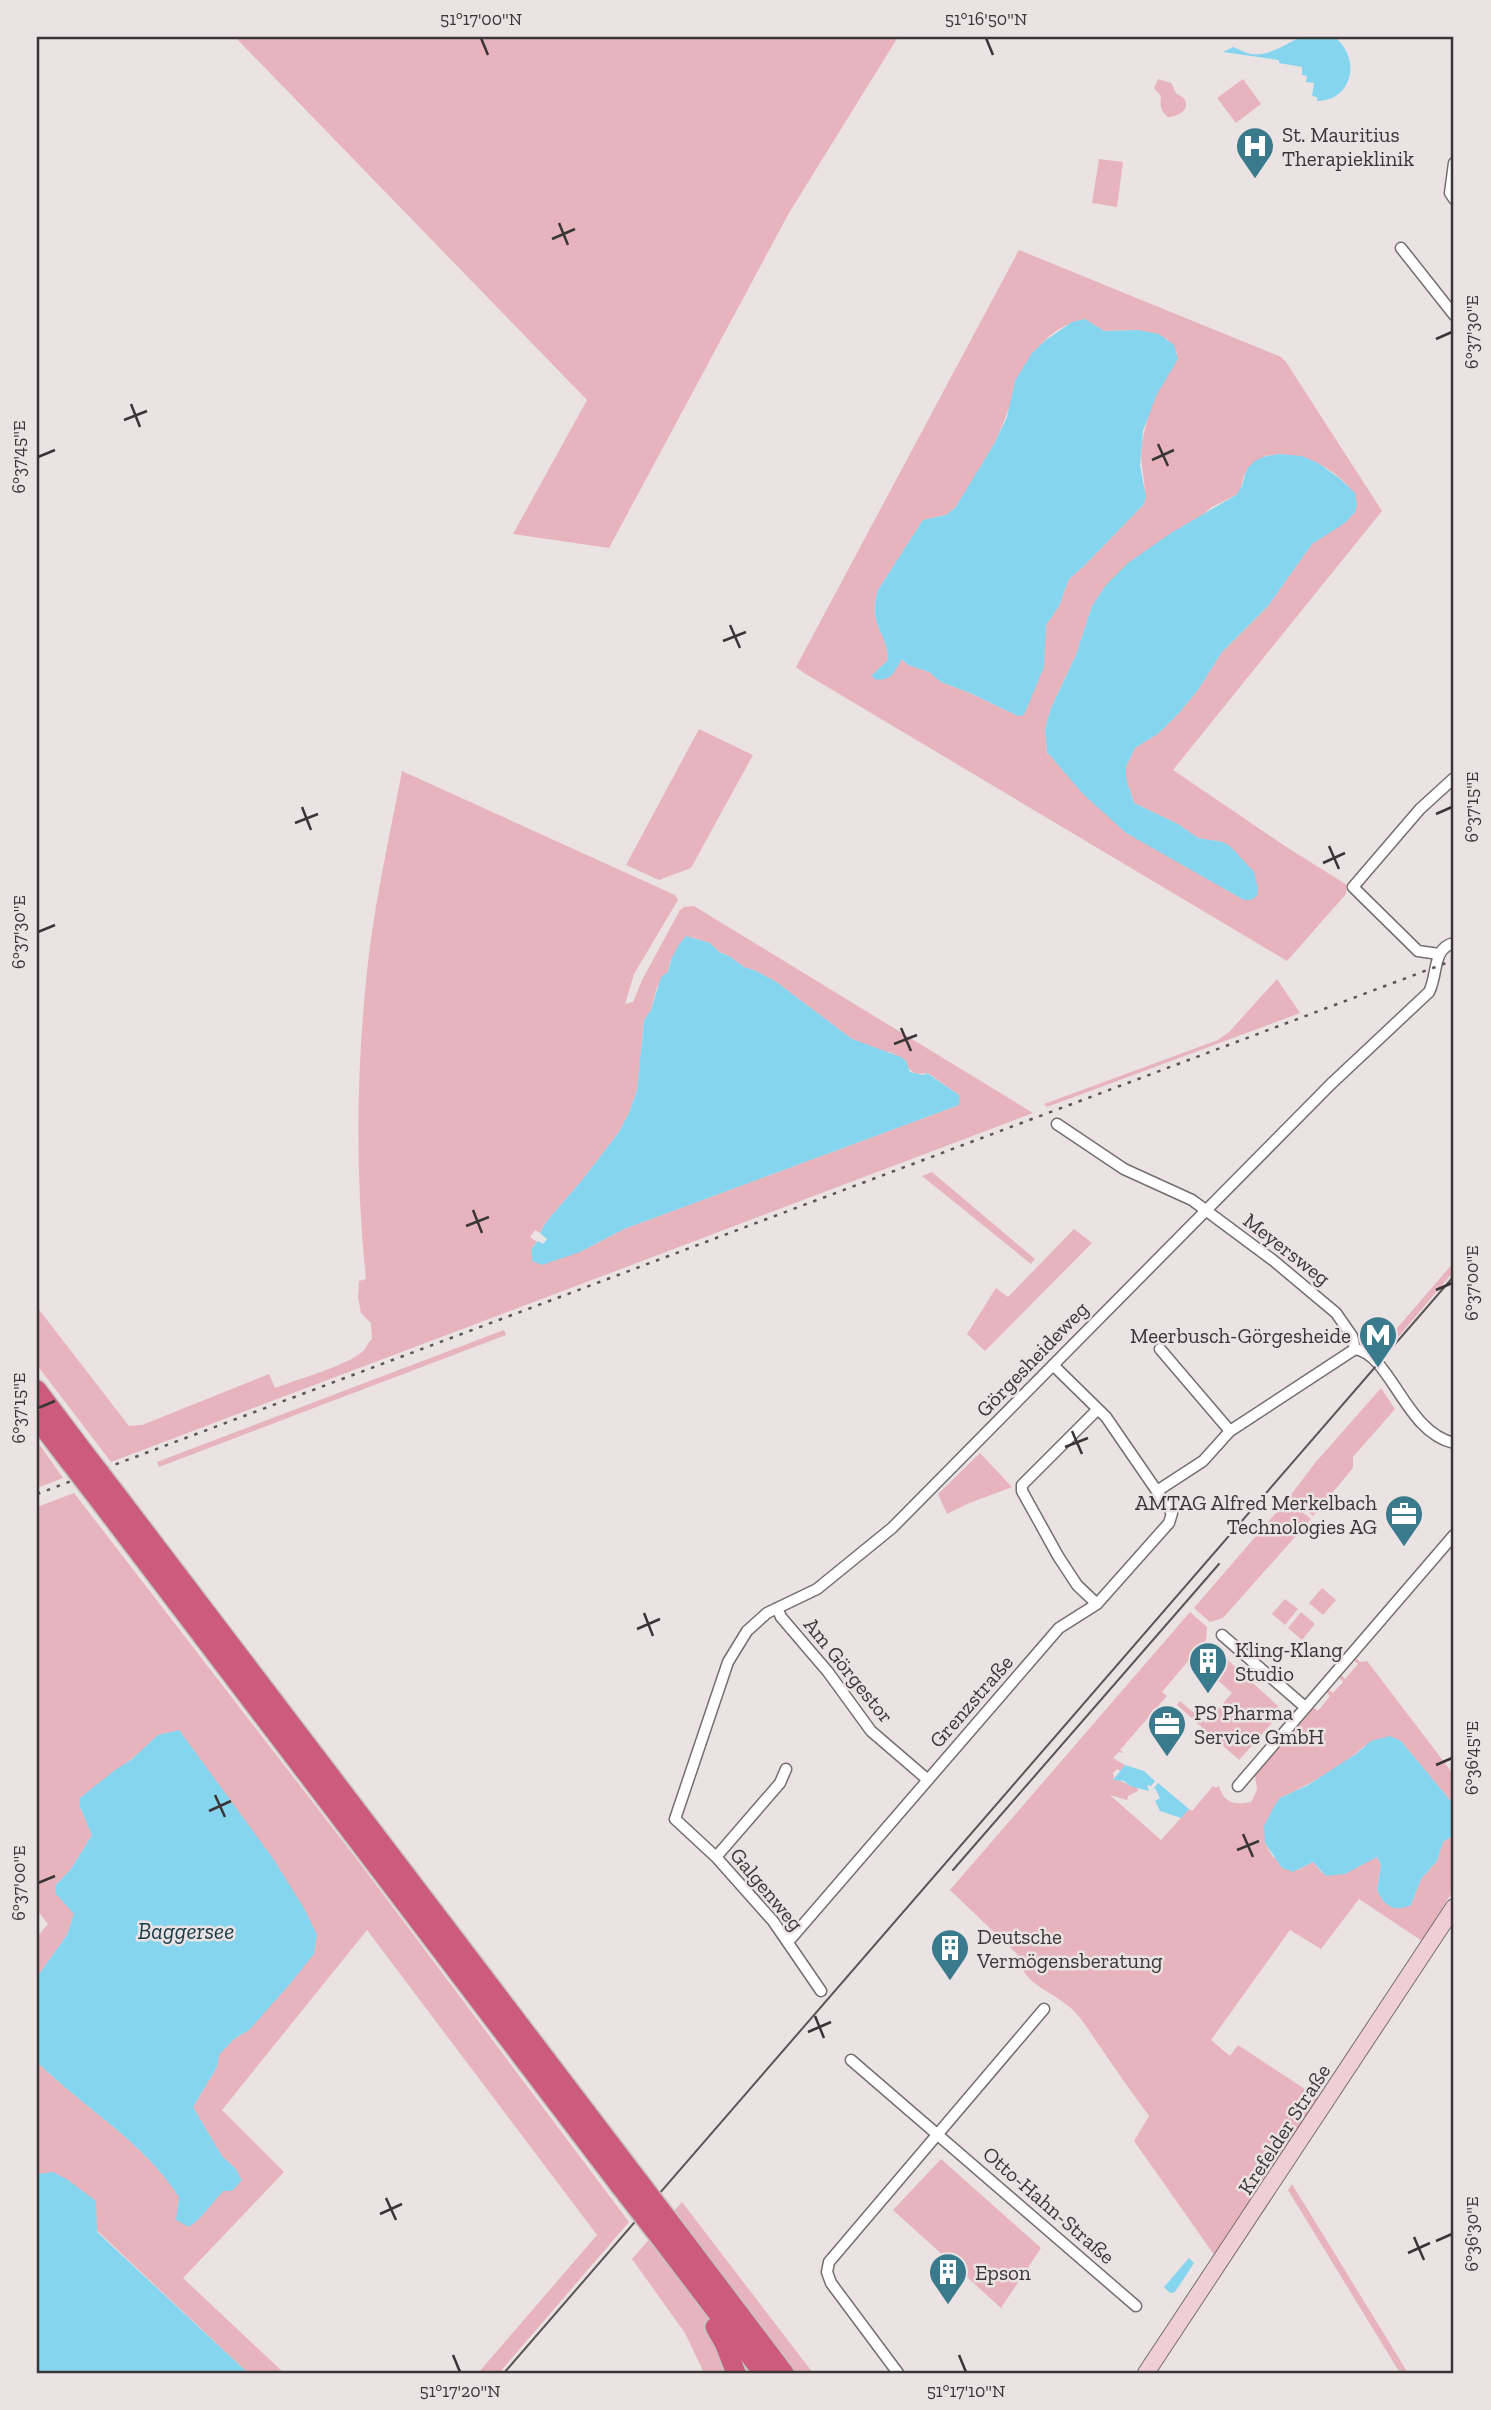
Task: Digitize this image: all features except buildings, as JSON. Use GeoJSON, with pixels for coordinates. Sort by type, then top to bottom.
{"type":"FeatureCollection","features":[{"type":"Feature","properties":{"kind":"highway"},"geometry":{"type":"LineString","coordinates":[[37,1390],[76,1456],[627,2181],[763,2373]]}},
{"type":"Feature","properties":{"kind":"highway"},"geometry":{"type":"LineString","coordinates":[[37,1419],[76,1456]]}},
{"type":"Feature","properties":{"kind":"highway"},"geometry":{"type":"LineString","coordinates":[[672,2244],[722,2338],[736,2373]]}},
{"type":"Feature","properties":{"kind":"highway"},"geometry":{"type":"LineString","coordinates":[[672,2244],[784,2373]]}},
{"type":"Feature","properties":{"kind":"main road","name":"Krefelder Straße"},"geometry":{"type":"LineString","coordinates":[[1146,2373],[1454,1908]]}},
{"type":"Feature","properties":{"kind":"street"},"geometry":{"type":"LineString","coordinates":[[1454,163],[1450,193],[1454,199]]}},
{"type":"Feature","properties":{"kind":"street"},"geometry":{"type":"LineString","coordinates":[[1401,248],[1454,316]]}},
{"type":"Feature","properties":{"kind":"street"},"geometry":{"type":"LineString","coordinates":[[1454,778],[1420,809],[1353,887],[1418,951],[1439,954],[1443,947],[1454,943]]}},
{"type":"Feature","properties":{"kind":"street","name":"Görgesheideweg"},"geometry":{"type":"LineString","coordinates":[[675,1819],[728,1662],[747,1631],[767,1612],[817,1589],[892,1528],[1331,1084],[1429,992],[1436,974],[1439,954]]}},
{"type":"Feature","properties":{"kind":"street","name":"Meyersweg"},"geometry":{"type":"LineString","coordinates":[[1057,1124],[1124,1169],[1192,1199],[1274,1261],[1329,1307],[1346,1325],[1355,1349],[1363,1350],[1375,1360],[1427,1430],[1442,1440],[1454,1443]]}},
{"type":"Feature","properties":{"kind":"street"},"geometry":{"type":"LineString","coordinates":[[1160,1349],[1230,1431]]}},
{"type":"Feature","properties":{"kind":"street"},"geometry":{"type":"LineString","coordinates":[[1157,1491],[1203,1461],[1230,1431],[1355,1349]]}},
{"type":"Feature","properties":{"kind":"street","name":"Grenzstraße"},"geometry":{"type":"LineString","coordinates":[[788,1942],[1059,1629],[1097,1604],[1169,1523],[1171,1513],[1106,1417],[1053,1364]]}},
{"type":"Feature","properties":{"kind":"street"},"geometry":{"type":"LineString","coordinates":[[1097,1604],[1077,1586],[1064,1566],[1022,1491],[1022,1485],[1098,1409]]}},
{"type":"Feature","properties":{"kind":"street"},"geometry":{"type":"LineString","coordinates":[[1238,1786],[1454,1535]]}},
{"type":"Feature","properties":{"kind":"street","name":"Am Görgestor"},"geometry":{"type":"LineString","coordinates":[[777,1608],[781,1617],[828,1672],[871,1731],[928,1780]]}},
{"type":"Feature","properties":{"kind":"street"},"geometry":{"type":"LineString","coordinates":[[1222,1635],[1305,1707]]}},
{"type":"Feature","properties":{"kind":"street"},"geometry":{"type":"LineString","coordinates":[[716,1857],[780,1783],[786,1769]]}},
{"type":"Feature","properties":{"kind":"street","name":"Galgenweg"},"geometry":{"type":"LineString","coordinates":[[675,1819],[716,1857],[773,1921],[821,1991]]}},
{"type":"Feature","properties":{"kind":"street"},"geometry":{"type":"LineString","coordinates":[[898,2373],[835,2291],[827,2272],[829,2262],[1044,2009]]}},
{"type":"Feature","properties":{"kind":"street","name":"Otto-Hahn-Straße"},"geometry":{"type":"LineString","coordinates":[[851,2060],[1136,2306]]}},
{"type":"Feature","properties":{"kind":"shaded area"},"geometry":{"type":"Polygon","coordinates":[[[235,37],[898,37],[789,213],[609,548],[513,534],[587,400],[235,37]]]}},
{"type":"Feature","properties":{"kind":"shaded area"},"geometry":{"type":"Polygon","coordinates":[[[1158,79],[1171,83],[1176,93],[1184,99],[1186,107],[1182,112],[1168,117],[1163,112],[1161,96],[1154,88],[1158,79]]]}},
{"type":"Feature","properties":{"kind":"shaded area"},"geometry":{"type":"Polygon","coordinates":[[[1243,79],[1261,104],[1236,123],[1217,98],[1243,79]]]}},
{"type":"Feature","properties":{"kind":"shaded area"},"geometry":{"type":"Polygon","coordinates":[[[1099,159],[1123,162],[1117,207],[1092,203],[1099,159]]]}},
{"type":"Feature","properties":{"kind":"shaded area"},"geometry":{"type":"Polygon","coordinates":[[[1019,250],[1281,357],[1382,511],[1173,770],[1347,885],[1346,894],[1287,961],[796,667],[1019,250]],[[1085,319],[1064,327],[1047,338],[1035,352],[1025,369],[994,444],[955,508],[946,515],[923,520],[878,590],[875,602],[876,620],[885,642],[888,660],[872,675],[901,659],[929,672],[941,682],[1018,716],[1046,625],[1059,606],[1069,579],[1144,504],[1141,451],[1144,435],[1150,411],[1177,352],[1167,339],[1138,330],[1104,331],[1085,319]],[[1280,454],[1265,456],[1244,475],[1240,491],[1236,495],[1212,507],[1092,606],[1076,655],[1051,708],[1045,729],[1047,753],[1223,888],[1244,900],[1223,842],[1198,838],[1178,824],[1134,803],[1126,778],[1126,767],[1135,748],[1159,733],[1178,714],[1198,690],[1222,652],[1268,606],[1312,544],[1354,493],[1321,465],[1280,454]]]}},
{"type":"Feature","properties":{"kind":"shaded area"},"geometry":{"type":"Polygon","coordinates":[[[699,729],[753,755],[691,868],[659,880],[626,865],[699,729]]]}},
{"type":"Feature","properties":{"kind":"shaded area"},"geometry":{"type":"Polygon","coordinates":[[[402,771],[675,895],[678,900],[634,974],[625,1004],[633,1002],[680,910],[694,906],[1033,1113],[111,1462],[37,1365],[37,1307],[129,1426],[142,1425],[269,1374],[275,1388],[321,1372],[355,1357],[372,1339],[371,1323],[361,1313],[358,1297],[359,1281],[366,1279],[358,1136],[360,1064],[371,937],[402,771]],[[690,937],[670,961],[668,972],[657,987],[651,1010],[644,1020],[637,1090],[629,1113],[619,1132],[540,1233],[535,1230],[530,1237],[537,1242],[532,1248],[580,1252],[624,1229],[959,1105],[959,1095],[928,1073],[915,1074],[908,1068],[906,1061],[890,1052],[883,1052],[852,1039],[775,981],[744,967],[719,952],[710,943],[690,937]]]}},
{"type":"Feature","properties":{"kind":"shaded area"},"geometry":{"type":"Polygon","coordinates":[[[1277,979],[1300,1013],[1047,1107],[1044,1104],[1218,1040],[1229,1032],[1277,979]]]}},
{"type":"Feature","properties":{"kind":"shaded area"},"geometry":{"type":"Polygon","coordinates":[[[932,1172],[1035,1259],[1031,1264],[922,1176],[932,1172]]]}},
{"type":"Feature","properties":{"kind":"shaded area"},"geometry":{"type":"Polygon","coordinates":[[[1074,1229],[1092,1243],[985,1351],[967,1334],[996,1288],[1008,1297],[1074,1229]]]}},
{"type":"Feature","properties":{"kind":"shaded area"},"geometry":{"type":"Polygon","coordinates":[[[1454,1262],[1454,1271],[1384,1354],[1382,1352],[1398,1327],[1454,1262]]]}},
{"type":"Feature","properties":{"kind":"shaded area"},"geometry":{"type":"Polygon","coordinates":[[[504,1330],[506,1335],[159,1467],[157,1462],[504,1330]]]}},
{"type":"Feature","properties":{"kind":"shaded area"},"geometry":{"type":"Polygon","coordinates":[[[1381,1388],[1395,1409],[1353,1457],[1353,1468],[1313,1516],[1290,1496],[1315,1463],[1381,1388]]]}},
{"type":"Feature","properties":{"kind":"shaded area"},"geometry":{"type":"Polygon","coordinates":[[[37,1441],[63,1478],[37,1488],[37,1441]]]}},
{"type":"Feature","properties":{"kind":"shaded area"},"geometry":{"type":"Polygon","coordinates":[[[980,1453],[1012,1487],[947,1514],[938,1494],[980,1453]]]}},
{"type":"Feature","properties":{"kind":"shaded area"},"geometry":{"type":"Polygon","coordinates":[[[74,1493],[359,1862],[629,2222],[499,2373],[478,2373],[597,2235],[367,1930],[222,2110],[284,2172],[183,2278],[284,2373],[248,2373],[37,2174],[37,2062],[149,2159],[180,2198],[177,2208],[235,2168],[222,2156],[193,2107],[217,2067],[218,2055],[234,2039],[249,2030],[209,1773],[179,1730],[142,1751],[80,1798],[80,1807],[92,1835],[71,1869],[56,1885],[74,1914],[67,1935],[37,1977],[37,1937],[48,1924],[37,1910],[37,1507],[74,1493]]]}},
{"type":"Feature","properties":{"kind":"shaded area"},"geometry":{"type":"Polygon","coordinates":[[[1287,1500],[1311,1519],[1223,1618],[1210,1622],[1194,1608],[1287,1500]]]}},
{"type":"Feature","properties":{"kind":"shaded area"},"geometry":{"type":"Polygon","coordinates":[[[1322,1588],[1336,1600],[1323,1615],[1309,1603],[1322,1588]]]}},
{"type":"Feature","properties":{"kind":"shaded area"},"geometry":{"type":"Polygon","coordinates":[[[1285,1599],[1298,1609],[1285,1625],[1272,1614],[1285,1599]]]}},
{"type":"Feature","properties":{"kind":"shaded area"},"geometry":{"type":"Polygon","coordinates":[[[1190,1612],[1207,1627],[1206,1640],[1162,1692],[1167,1696],[1120,1750],[1124,1753],[1119,1752],[1113,1758],[1125,1765],[1120,1771],[1117,1769],[1113,1773],[1114,1780],[1137,1787],[1138,1791],[1128,1796],[1127,1800],[1110,1795],[1161,1840],[1189,1809],[1192,1811],[1213,1786],[1219,1786],[1224,1797],[1231,1802],[1251,1802],[1257,1790],[1255,1775],[1313,1707],[1318,1711],[1330,1696],[1326,1692],[1328,1689],[1333,1693],[1343,1682],[1339,1677],[1341,1675],[1345,1679],[1358,1664],[1354,1660],[1356,1658],[1360,1662],[1367,1661],[1454,1775],[1454,1805],[1401,1741],[1364,1746],[1336,1768],[1280,1798],[1265,1843],[1273,1857],[1298,1870],[1313,1862],[1322,1873],[1377,1857],[1381,1865],[1377,1890],[1380,1896],[1390,1906],[1405,1906],[1411,1905],[1421,1879],[1437,1861],[1443,1842],[1454,1835],[1454,1889],[1422,1941],[1359,1899],[1321,1949],[1290,1930],[1211,2040],[1230,2056],[1238,2045],[1320,2099],[1215,2256],[1134,2141],[1149,2116],[1084,2023],[1066,2004],[1032,1980],[1020,1965],[1018,1955],[950,1890],[1190,1612]]]}},
{"type":"Feature","properties":{"kind":"shaded area"},"geometry":{"type":"Polygon","coordinates":[[[1301,1612],[1315,1624],[1302,1640],[1288,1628],[1301,1612]]]}},
{"type":"Feature","properties":{"kind":"shaded area"},"geometry":{"type":"Polygon","coordinates":[[[1217,1650],[1278,1706],[1277,1717],[1239,1760],[1177,1705],[1180,1701],[1206,1723],[1232,1693],[1202,1666],[1217,1650]]]}},
{"type":"Feature","properties":{"kind":"shaded area"},"geometry":{"type":"Polygon","coordinates":[[[941,2159],[1041,2248],[1001,2308],[893,2210],[941,2159]]]}},
{"type":"Feature","properties":{"kind":"shaded area"},"geometry":{"type":"Polygon","coordinates":[[[1292,2184],[1408,2373],[1400,2373],[1288,2190],[1292,2184]]]}},
{"type":"Feature","properties":{"kind":"shaded area"},"geometry":{"type":"Polygon","coordinates":[[[682,2202],[813,2373],[704,2373],[685,2333],[632,2259],[682,2202]]]}},
{"type":"Feature","properties":{"kind":"water"},"geometry":{"type":"Polygon","coordinates":[[[1301,37],[1334,37],[1343,45],[1350,66],[1346,86],[1339,94],[1317,101],[1317,97],[1312,96],[1314,83],[1306,82],[1307,76],[1302,75],[1302,67],[1279,63],[1279,60],[1223,52],[1233,47],[1252,54],[1267,53],[1301,37]]]}},
{"type":"Feature","properties":{"kind":"water"},"geometry":{"type":"Polygon","coordinates":[[[1085,319],[1104,331],[1138,330],[1159,334],[1174,345],[1178,359],[1156,396],[1143,431],[1140,465],[1146,497],[1144,504],[1069,579],[1059,606],[1046,625],[1044,667],[1024,715],[1018,716],[941,682],[929,672],[908,665],[902,659],[889,677],[874,679],[872,675],[888,660],[885,642],[876,621],[875,602],[878,590],[923,520],[946,515],[955,508],[994,444],[1007,417],[1015,381],[1032,353],[1072,322],[1085,319]]]}},
{"type":"Feature","properties":{"kind":"water"},"geometry":{"type":"Polygon","coordinates":[[[1280,454],[1302,456],[1318,463],[1339,478],[1355,493],[1355,512],[1345,523],[1312,544],[1268,606],[1222,652],[1198,690],[1178,714],[1159,733],[1135,748],[1126,767],[1126,778],[1134,803],[1178,824],[1198,838],[1223,842],[1254,872],[1257,896],[1244,900],[1126,833],[1083,794],[1047,752],[1045,729],[1051,708],[1076,655],[1092,606],[1106,585],[1128,563],[1171,533],[1236,495],[1252,463],[1280,454]]]}},
{"type":"Feature","properties":{"kind":"water"},"geometry":{"type":"Polygon","coordinates":[[[686,936],[710,943],[719,952],[744,967],[775,981],[852,1039],[901,1057],[906,1061],[910,1072],[923,1075],[927,1073],[959,1095],[959,1105],[624,1229],[580,1252],[542,1265],[532,1261],[532,1248],[538,1241],[543,1244],[547,1239],[540,1233],[547,1221],[619,1132],[629,1113],[637,1090],[644,1020],[651,1010],[661,977],[668,972],[674,953],[686,936]]]}},
{"type":"Feature","properties":{"kind":"water","name":"Baggersee"},"geometry":{"type":"Polygon","coordinates":[[[179,1730],[272,1857],[304,1908],[317,1935],[314,1954],[289,1985],[249,2030],[234,2039],[219,2055],[217,2067],[193,2107],[222,2156],[235,2168],[242,2180],[232,2191],[223,2191],[189,2227],[176,2220],[179,2197],[148,2159],[37,2062],[37,1977],[67,1935],[74,1914],[56,1894],[56,1885],[71,1869],[92,1835],[80,1807],[80,1798],[131,1760],[158,1735],[179,1730]]]}},
{"type":"Feature","properties":{"kind":"water"},"geometry":{"type":"Polygon","coordinates":[[[1390,1736],[1401,1741],[1454,1805],[1454,1835],[1443,1842],[1437,1861],[1421,1879],[1411,1905],[1400,1908],[1386,1904],[1377,1890],[1381,1865],[1377,1857],[1345,1874],[1326,1876],[1313,1862],[1293,1872],[1282,1868],[1265,1843],[1264,1826],[1280,1798],[1308,1785],[1371,1741],[1390,1736]]]}},
{"type":"Feature","properties":{"kind":"water"},"geometry":{"type":"Polygon","coordinates":[[[1125,1765],[1144,1771],[1155,1781],[1151,1786],[1147,1785],[1149,1791],[1130,1786],[1124,1781],[1113,1780],[1125,1765]]]}},
{"type":"Feature","properties":{"kind":"water"},"geometry":{"type":"Polygon","coordinates":[[[1158,1783],[1189,1809],[1181,1818],[1160,1811],[1155,1801],[1160,1798],[1155,1788],[1152,1790],[1158,1783]]]}},
{"type":"Feature","properties":{"kind":"water"},"geometry":{"type":"Polygon","coordinates":[[[53,2172],[96,2201],[97,2232],[248,2373],[37,2373],[37,2174],[53,2172]]]}},
{"type":"Feature","properties":{"kind":"water"},"geometry":{"type":"Polygon","coordinates":[[[1189,2258],[1194,2263],[1175,2292],[1170,2293],[1164,2287],[1189,2258]]]}},
{"type":"Feature","properties":{"kind":"tram line"},"geometry":{"type":"LineString","coordinates":[[504,2373],[1454,1276]]}},
{"type":"Feature","properties":{"kind":"tram line"},"geometry":{"type":"LineString","coordinates":[[953,1870],[1219,1564]]}},
{"type":"Feature","properties":{"kind":"railway"},"geometry":{"type":"LineString","coordinates":[[37,1494],[1454,960]]}},
{"type":"Feature","properties":{"kind":"place","name":"St. Mauritius Therapieklinik"},"geometry":{"type":"Point","coordinates":[1255,180]}},
{"type":"Feature","properties":{"kind":"place","name":"Meerbusch-Görgesheide"},"geometry":{"type":"Point","coordinates":[1378,1369]}},
{"type":"Feature","properties":{"kind":"place","name":"AMTAG Alfred Merkelbach Technologies AG"},"geometry":{"type":"Point","coordinates":[1404,1548]}},
{"type":"Feature","properties":{"kind":"place","name":"Kling-Klang Studio"},"geometry":{"type":"Point","coordinates":[1208,1695]}},
{"type":"Feature","properties":{"kind":"place","name":"PS Pharma Service GmbH"},"geometry":{"type":"Point","coordinates":[1167,1758]}},
{"type":"Feature","properties":{"kind":"place","name":"Deutsche Vermögensberatung"},"geometry":{"type":"Point","coordinates":[950,1982]}},
{"type":"Feature","properties":{"kind":"place","name":"Epson"},"geometry":{"type":"Point","coordinates":[948,2306]}}]}
